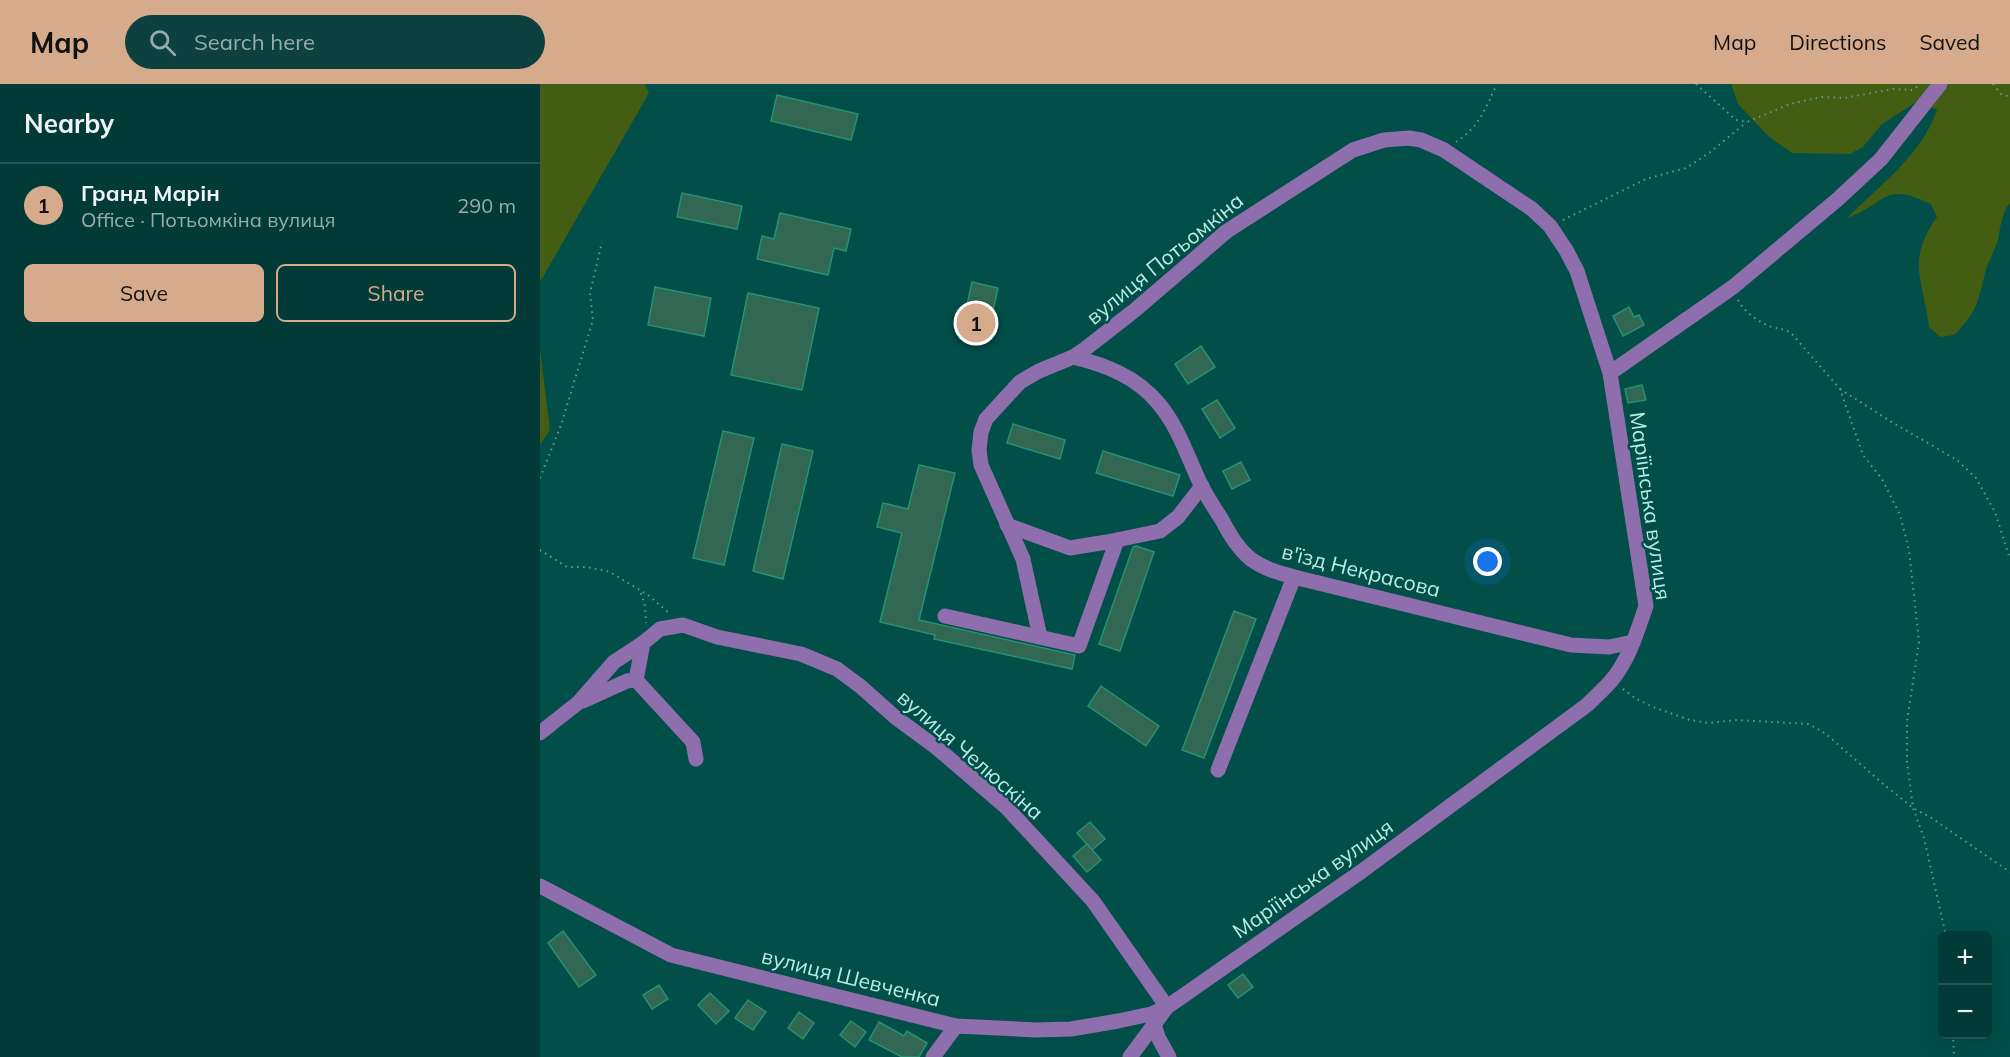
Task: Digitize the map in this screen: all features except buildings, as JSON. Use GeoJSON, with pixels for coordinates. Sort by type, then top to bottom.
{"type":"FeatureCollection","features":[{"type":"Feature","properties":{"kind":"street"},"geometry":{"type":"LineString","coordinates":[[1610,373],[1733,286],[1822,213],[1881,159],[1940,84]]}},
{"type":"Feature","properties":{"kind":"street","name":"вулиця Потьомкіна"},"geometry":{"type":"LineString","coordinates":[[1073,357],[1135,310],[1227,231],[1353,150],[1397,138],[1421,140],[1444,150],[1532,208],[1550,226],[1566,249],[1577,271],[1610,373]]}},
{"type":"Feature","properties":{"kind":"street"},"geometry":{"type":"LineString","coordinates":[[1040,638],[1023,559],[981,465],[981,432],[986,419],[1020,382],[1073,357]]}},
{"type":"Feature","properties":{"kind":"street","name":"в'їзд Некрасова"},"geometry":{"type":"LineString","coordinates":[[1073,357],[1097,362],[1120,372],[1141,386],[1158,403],[1173,423],[1202,486],[1230,534],[1244,552],[1262,566],[1294,577],[1571,645],[1609,647],[1633,642]]}},
{"type":"Feature","properties":{"kind":"street","name":"Маріїнська вулиця"},"geometry":{"type":"LineString","coordinates":[[1130,1057],[1167,1007],[1381,857],[1587,705],[1612,680],[1633,642],[1646,606],[1610,373]]}},
{"type":"Feature","properties":{"kind":"street"},"geometry":{"type":"LineString","coordinates":[[1007,525],[1070,548],[1117,540],[1160,531],[1178,517],[1202,486]]}},
{"type":"Feature","properties":{"kind":"street"},"geometry":{"type":"LineString","coordinates":[[945,616],[1079,646],[1117,540]]}},
{"type":"Feature","properties":{"kind":"street"},"geometry":{"type":"LineString","coordinates":[[1218,770],[1294,577]]}},
{"type":"Feature","properties":{"kind":"street"},"geometry":{"type":"LineString","coordinates":[[540,733],[579,702],[614,662],[660,629],[683,625]]}},
{"type":"Feature","properties":{"kind":"street","name":"вулиця Челюскіна"},"geometry":{"type":"LineString","coordinates":[[683,625],[717,638],[801,654],[837,669],[860,686],[1006,807],[1093,902],[1167,1007]]}},
{"type":"Feature","properties":{"kind":"street"},"geometry":{"type":"LineString","coordinates":[[636,680],[643,643]]}},
{"type":"Feature","properties":{"kind":"street"},"geometry":{"type":"LineString","coordinates":[[579,702],[627,681],[636,680]]}},
{"type":"Feature","properties":{"kind":"street"},"geometry":{"type":"LineString","coordinates":[[636,680],[693,742],[696,759]]}},
{"type":"Feature","properties":{"kind":"street","name":"вулиця Шевченка"},"geometry":{"type":"LineString","coordinates":[[540,886],[671,955],[956,1026],[1036,1030],[1071,1029],[1118,1022],[1151,1014],[1167,1007]]}},
{"type":"Feature","properties":{"kind":"street"},"geometry":{"type":"LineString","coordinates":[[1154,1024],[1169,1057]]}},
{"type":"Feature","properties":{"kind":"street"},"geometry":{"type":"LineString","coordinates":[[933,1057],[956,1026]]}},
{"type":"Feature","properties":{"kind":"path"},"geometry":{"type":"LineString","coordinates":[[1444,150],[1471,132],[1483,114],[1497,84]]}},
{"type":"Feature","properties":{"kind":"path"},"geometry":{"type":"LineString","coordinates":[[1696,84],[1736,120],[1747,122]]}},
{"type":"Feature","properties":{"kind":"path"},"geometry":{"type":"LineString","coordinates":[[1550,226],[1646,179],[1686,168],[1747,122],[1790,104],[1821,97],[1844,98],[1893,89],[1912,90],[1922,84]]}},
{"type":"Feature","properties":{"kind":"path"},"geometry":{"type":"LineString","coordinates":[[1993,84],[2001,94],[2010,97]]}},
{"type":"Feature","properties":{"kind":"path"},"geometry":{"type":"LineString","coordinates":[[540,478],[561,424],[593,320],[590,293],[602,242]]}},
{"type":"Feature","properties":{"kind":"path"},"geometry":{"type":"LineString","coordinates":[[1733,286],[1741,308],[1772,327],[1782,327],[1791,333],[1840,389],[1957,460],[1976,478],[1995,512],[2010,559]]}},
{"type":"Feature","properties":{"kind":"path"},"geometry":{"type":"LineString","coordinates":[[1840,389],[1863,455],[1882,479],[1897,508],[1909,550],[1919,642],[1907,721],[1907,761],[1913,808],[1924,838],[1945,931]]}},
{"type":"Feature","properties":{"kind":"path"},"geometry":{"type":"LineString","coordinates":[[540,550],[567,567],[587,567],[610,572],[641,591],[683,625]]}},
{"type":"Feature","properties":{"kind":"path"},"geometry":{"type":"LineString","coordinates":[[641,591],[646,618],[643,643]]}},
{"type":"Feature","properties":{"kind":"path"},"geometry":{"type":"LineString","coordinates":[[1612,680],[1635,698],[1690,720],[1708,723],[1737,720],[1809,724],[1826,734],[1913,808],[1930,817],[2010,872]]}},
{"type":"Feature","properties":{"kind":"path"},"geometry":{"type":"LineString","coordinates":[[1953,1039],[1954,1057]]}},
{"type":"Feature","properties":{"kind":"green space"},"geometry":{"type":"Polygon","coordinates":[[[540,84],[645,84],[649,93],[540,282],[540,84]]]}},
{"type":"Feature","properties":{"kind":"green space"},"geometry":{"type":"Polygon","coordinates":[[[1731,84],[2010,84],[2010,203],[2003,217],[1997,243],[1986,269],[1976,305],[1968,320],[1954,335],[1940,337],[1929,327],[1921,283],[1919,258],[1928,232],[1937,217],[1931,204],[1915,197],[1894,194],[1847,218],[1910,156],[1921,142],[1937,110],[1918,101],[1882,124],[1863,147],[1850,154],[1792,153],[1768,136],[1738,104],[1731,84]]]}},
{"type":"Feature","properties":{"kind":"green space"},"geometry":{"type":"Polygon","coordinates":[[[540,349],[550,430],[540,445],[540,349]]]}},
{"type":"Feature","properties":{"kind":"place","name":"Гранд Марін"},"geometry":{"type":"Point","coordinates":[976,323]}}]}
